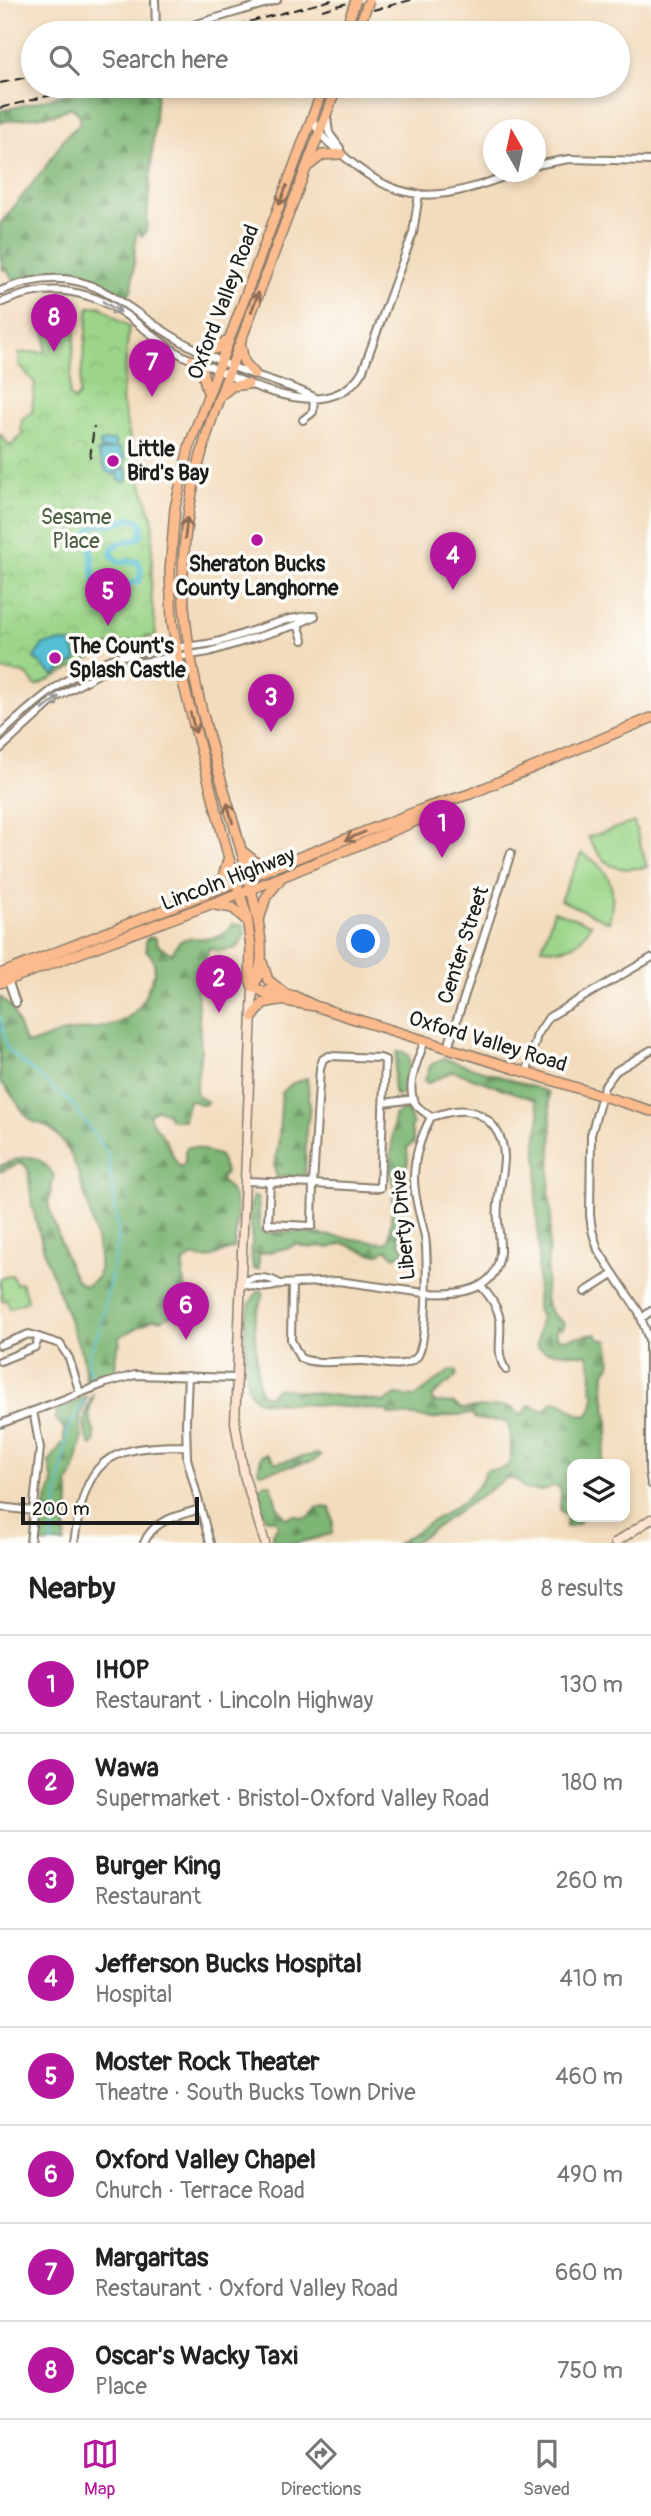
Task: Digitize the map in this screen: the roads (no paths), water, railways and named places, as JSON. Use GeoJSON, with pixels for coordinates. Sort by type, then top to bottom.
{"type":"FeatureCollection","features":[{"type":"Feature","properties":{"kind":"main road"},"geometry":{"type":"LineString","coordinates":[[348,21],[356,0]]}},
{"type":"Feature","properties":{"kind":"main road"},"geometry":{"type":"LineString","coordinates":[[361,21],[369,0]]}},
{"type":"Feature","properties":{"kind":"main road","name":"Oxford Valley Road"},"geometry":{"type":"LineString","coordinates":[[319,98],[206,395],[185,460],[173,524],[170,572],[177,651],[228,855],[249,927],[250,980],[253,987],[527,1070],[651,1111]]}},
{"type":"Feature","properties":{"kind":"main road","name":"Oxford Valley Road"},"geometry":{"type":"LineString","coordinates":[[253,987],[258,980],[261,959],[259,926],[189,650],[183,580],[186,525],[198,464],[220,396],[332,98]]}},
{"type":"Feature","properties":{"kind":"main road"},"geometry":{"type":"LineString","coordinates":[[306,168],[322,155],[344,156]]}},
{"type":"Feature","properties":{"kind":"main road"},"geometry":{"type":"LineString","coordinates":[[203,352],[218,348],[229,337]]}},
{"type":"Feature","properties":{"kind":"main road"},"geometry":{"type":"LineString","coordinates":[[242,338],[244,362],[255,374]]}},
{"type":"Feature","properties":{"kind":"main road"},"geometry":{"type":"LineString","coordinates":[[192,360],[204,374],[206,395]]}},
{"type":"Feature","properties":{"kind":"main road"},"geometry":{"type":"LineString","coordinates":[[220,396],[232,386],[248,384]]}},
{"type":"Feature","properties":{"kind":"main road","name":"Lincoln Highway"},"geometry":{"type":"LineString","coordinates":[[3,979],[251,890],[424,818],[465,796],[651,718]]}},
{"type":"Feature","properties":{"kind":"main road","name":"Lincoln Highway"},"geometry":{"type":"LineString","coordinates":[[3,979],[428,807],[465,796]]}},
{"type":"Feature","properties":{"kind":"main road"},"geometry":{"type":"LineString","coordinates":[[240,848],[246,857],[258,864],[270,866],[288,863]]}},
{"type":"Feature","properties":{"kind":"main road"},"geometry":{"type":"LineString","coordinates":[[206,895],[223,877],[228,855]]}},
{"type":"Feature","properties":{"kind":"main road"},"geometry":{"type":"LineString","coordinates":[[259,926],[266,897],[283,877]]}},
{"type":"Feature","properties":{"kind":"main road"},"geometry":{"type":"LineString","coordinates":[[210,905],[227,906],[239,911],[249,927]]}},
{"type":"Feature","properties":{"kind":"main road"},"geometry":{"type":"LineString","coordinates":[[253,1017],[263,1003],[282,996],[268,979],[261,959]]}},
{"type":"Feature","properties":{"kind":"main road"},"geometry":{"type":"LineString","coordinates":[[253,987],[236,1378],[237,1441],[265,1543]]}},
{"type":"Feature","properties":{"kind":"main road"},"geometry":{"type":"LineString","coordinates":[[615,1543],[651,1519]]}},
{"type":"Feature","properties":{"kind":"street"},"geometry":{"type":"LineString","coordinates":[[155,0],[155,21]]}},
{"type":"Feature","properties":{"kind":"street"},"geometry":{"type":"LineString","coordinates":[[210,21],[277,0]]}},
{"type":"Feature","properties":{"kind":"street"},"geometry":{"type":"LineString","coordinates":[[326,113],[331,137],[344,156]]}},
{"type":"Feature","properties":{"kind":"street"},"geometry":{"type":"LineString","coordinates":[[312,117],[318,134],[377,181],[397,190],[433,195],[462,191],[488,182]]}},
{"type":"Feature","properties":{"kind":"street"},"geometry":{"type":"LineString","coordinates":[[546,163],[569,159],[651,162]]}},
{"type":"Feature","properties":{"kind":"street"},"geometry":{"type":"LineString","coordinates":[[0,291],[22,283],[50,278],[83,283],[110,293],[248,384],[300,400],[330,396],[344,391],[358,379],[363,370],[413,233],[419,194]]}},
{"type":"Feature","properties":{"kind":"street"},"geometry":{"type":"LineString","coordinates":[[0,303],[23,293],[49,289],[83,294],[109,304],[192,360],[219,365]]}},
{"type":"Feature","properties":{"kind":"street"},"geometry":{"type":"LineString","coordinates":[[229,371],[255,374],[314,397]]}},
{"type":"Feature","properties":{"kind":"street"},"geometry":{"type":"LineString","coordinates":[[303,420],[313,412],[314,397]]}},
{"type":"Feature","properties":{"kind":"street"},"geometry":{"type":"LineString","coordinates":[[0,734],[56,685],[92,666],[125,655],[189,650],[209,652],[316,616],[294,617],[189,650]]}},
{"type":"Feature","properties":{"kind":"street"},"geometry":{"type":"LineString","coordinates":[[298,624],[303,640]]}},
{"type":"Feature","properties":{"kind":"street"},"geometry":{"type":"LineString","coordinates":[[0,749],[56,698],[86,680],[177,651]]}},
{"type":"Feature","properties":{"kind":"street","name":"Center Street"},"geometry":{"type":"LineString","coordinates":[[448,1047],[511,853]]}},
{"type":"Feature","properties":{"kind":"street"},"geometry":{"type":"LineString","coordinates":[[527,1070],[537,1035],[549,1017],[651,958]]}},
{"type":"Feature","properties":{"kind":"street"},"geometry":{"type":"LineString","coordinates":[[3,979],[16,1003]]}},
{"type":"Feature","properties":{"kind":"street"},"geometry":{"type":"LineString","coordinates":[[425,1040],[412,1083],[416,1105],[431,1117],[451,1111],[469,1111],[484,1118],[498,1130],[502,1143],[504,1158],[497,1208],[500,1255],[493,1272],[481,1286],[496,1307],[500,1320],[499,1361],[506,1370]]}},
{"type":"Feature","properties":{"kind":"street"},"geometry":{"type":"LineString","coordinates":[[651,1050],[616,1071],[608,1079],[602,1094],[592,1135],[590,1214],[594,1238],[613,1274],[642,1318],[650,1352],[651,1484]]}},
{"type":"Feature","properties":{"kind":"street","name":"Liberty Drive"},"geometry":{"type":"LineString","coordinates":[[246,1181],[380,1188],[385,1060],[329,1056],[323,1059],[320,1068],[313,1184]]}},
{"type":"Feature","properties":{"kind":"street"},"geometry":{"type":"LineString","coordinates":[[384,1103],[414,1099]]}},
{"type":"Feature","properties":{"kind":"street","name":"Liberty Drive"},"geometry":{"type":"LineString","coordinates":[[292,1284],[291,1340],[300,1358],[309,1362],[405,1364],[419,1356],[422,1343],[426,1247],[414,1182],[415,1158],[431,1117]]}},
{"type":"Feature","properties":{"kind":"street"},"geometry":{"type":"LineString","coordinates":[[270,1182],[268,1224],[312,1226],[313,1184]]}},
{"type":"Feature","properties":{"kind":"street"},"geometry":{"type":"LineString","coordinates":[[585,1292],[613,1274]]}},
{"type":"Feature","properties":{"kind":"street","name":"Liberty Drive"},"geometry":{"type":"LineString","coordinates":[[241,1283],[249,1278],[273,1279],[280,1284],[338,1281],[452,1294],[481,1286]]}},
{"type":"Feature","properties":{"kind":"street"},"geometry":{"type":"LineString","coordinates":[[642,1318],[651,1311]]}},
{"type":"Feature","properties":{"kind":"street"},"geometry":{"type":"LineString","coordinates":[[0,1345],[29,1334],[60,1344],[69,1358],[80,1393]]}},
{"type":"Feature","properties":{"kind":"street"},"geometry":{"type":"LineString","coordinates":[[0,1361],[35,1347],[39,1337]]}},
{"type":"Feature","properties":{"kind":"street"},"geometry":{"type":"LineString","coordinates":[[0,1424],[135,1375],[236,1378]]}},
{"type":"Feature","properties":{"kind":"street"},"geometry":{"type":"LineString","coordinates":[[188,1376],[188,1466],[210,1543]]}},
{"type":"Feature","properties":{"kind":"street"},"geometry":{"type":"LineString","coordinates":[[30,1543],[40,1448],[33,1411]]}},
{"type":"Feature","properties":{"kind":"street"},"geometry":{"type":"LineString","coordinates":[[74,1543],[85,1489],[99,1466],[114,1455],[130,1449],[186,1446]]}},
{"type":"Feature","properties":{"kind":"street"},"geometry":{"type":"LineString","coordinates":[[0,1507],[34,1511]]}},
{"type":"Feature","properties":{"kind":"street"},"geometry":{"type":"LineString","coordinates":[[144,1543],[158,1524],[200,1509]]}},
{"type":"Feature","properties":{"kind":"water","name":"Little Bird's Bay"},"geometry":{"type":"Polygon","coordinates":[[[114,440],[116,443],[113,448],[119,448],[125,458],[123,467],[113,472],[126,468],[128,479],[125,482],[118,479],[119,473],[114,475],[107,472],[97,452],[110,450],[101,450],[100,442],[114,440]]]}},
{"type":"Feature","properties":{"kind":"water","name":"The Count's Splash Castle"},"geometry":{"type":"Polygon","coordinates":[[[43,644],[72,644],[76,661],[53,675],[34,658],[43,644]]]}},
{"type":"Feature","properties":{"kind":"waterway"},"geometry":{"type":"LineString","coordinates":[[133,518],[142,524],[141,536],[115,546],[111,554],[118,562],[138,561],[141,569],[139,581],[102,590],[94,578],[89,533],[95,525],[133,518]]}},
{"type":"Feature","properties":{"kind":"waterway"},"geometry":{"type":"LineString","coordinates":[[0,1016],[7,1049],[73,1105],[108,1154],[119,1237],[100,1329],[90,1352],[90,1376]]}},
{"type":"Feature","properties":{"kind":"waterway"},"geometry":{"type":"LineString","coordinates":[[51,1543],[68,1428],[85,1400]]}},
{"type":"Feature","properties":{"kind":"railway"},"geometry":{"type":"LineString","coordinates":[[252,21],[332,0]]}},
{"type":"Feature","properties":{"kind":"railway"},"geometry":{"type":"LineString","coordinates":[[322,10],[359,0]]}},
{"type":"Feature","properties":{"kind":"railway"},"geometry":{"type":"LineString","coordinates":[[331,21],[411,0]]}},
{"type":"Feature","properties":{"kind":"railway"},"geometry":{"type":"LineString","coordinates":[[0,83],[21,79]]}},
{"type":"Feature","properties":{"kind":"railway"},"geometry":{"type":"LineString","coordinates":[[0,108],[40,98]]}},
{"type":"Feature","properties":{"kind":"railway"},"geometry":{"type":"LineString","coordinates":[[90,458],[94,426]]}},
{"type":"Feature","properties":{"kind":"place","name":"Oscar's Wacky Taxi"},"geometry":{"type":"Point","coordinates":[54,352]}},
{"type":"Feature","properties":{"kind":"place","name":"Margaritas"},"geometry":{"type":"Point","coordinates":[152,397]}},
{"type":"Feature","properties":{"kind":"place","name":"Little Bird's Bay"},"geometry":{"type":"Point","coordinates":[113,461]}},
{"type":"Feature","properties":{"kind":"place","name":"Sheraton Bucks County Langhorne"},"geometry":{"type":"Point","coordinates":[257,540]}},
{"type":"Feature","properties":{"kind":"place","name":"Jefferson Bucks Hospital"},"geometry":{"type":"Point","coordinates":[453,590]}},
{"type":"Feature","properties":{"kind":"place","name":"Moster Rock Theater"},"geometry":{"type":"Point","coordinates":[108,626]}},
{"type":"Feature","properties":{"kind":"place","name":"The Count's Splash Castle"},"geometry":{"type":"Point","coordinates":[55,658]}},
{"type":"Feature","properties":{"kind":"place","name":"Burger King"},"geometry":{"type":"Point","coordinates":[271,732]}},
{"type":"Feature","properties":{"kind":"place","name":"IHOP"},"geometry":{"type":"Point","coordinates":[442,858]}},
{"type":"Feature","properties":{"kind":"place","name":"Wawa"},"geometry":{"type":"Point","coordinates":[219,1013]}},
{"type":"Feature","properties":{"kind":"place","name":"Oxford Valley Chapel"},"geometry":{"type":"Point","coordinates":[186,1340]}},
{"type":"Feature","properties":{"kind":"park label","name":"Sesame Place"},"geometry":{"type":"Point","coordinates":[76,529]}}]}
